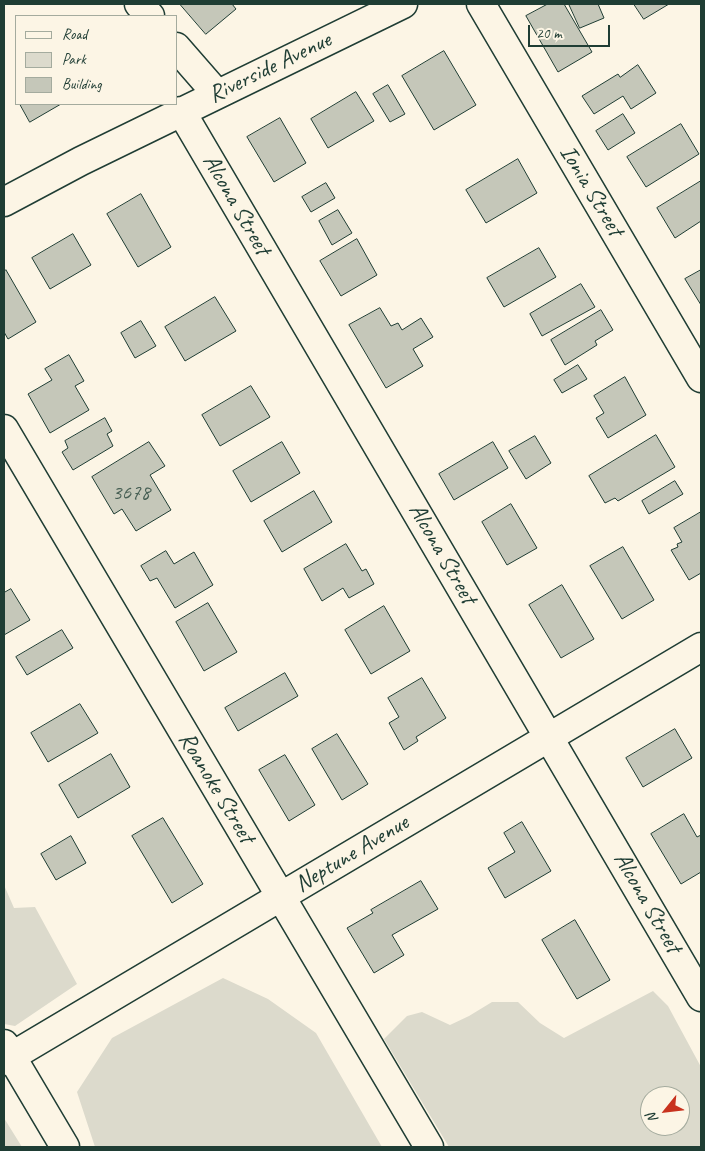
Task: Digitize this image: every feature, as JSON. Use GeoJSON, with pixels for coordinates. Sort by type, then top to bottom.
{"type":"FeatureCollection","features":[{"type":"Feature","properties":{"kind":"street"},"geometry":{"type":"LineString","coordinates":[[139,4],[149,15]]}},
{"type":"Feature","properties":{"kind":"street","name":"Riverside Avenue"},"geometry":{"type":"LineString","coordinates":[[4,202],[181,111],[403,4]]}},
{"type":"Feature","properties":{"kind":"street","name":"Ionia Street"},"geometry":{"type":"LineString","coordinates":[[481,4],[701,378]]}},
{"type":"Feature","properties":{"kind":"street"},"geometry":{"type":"LineString","coordinates":[[178,49],[217,94]]}},
{"type":"Feature","properties":{"kind":"street","name":"Alcona Street"},"geometry":{"type":"LineString","coordinates":[[181,111],[701,997]]}},
{"type":"Feature","properties":{"kind":"street","name":"Roanoke Street"},"geometry":{"type":"LineString","coordinates":[[4,429],[429,1147]]}},
{"type":"Feature","properties":{"kind":"street","name":"Neptune Avenue"},"geometry":{"type":"LineString","coordinates":[[6,1054],[280,896],[701,647]]}},
{"type":"Feature","properties":{"kind":"street"},"geometry":{"type":"LineString","coordinates":[[6,1054],[65,1147]]}},
{"type":"Feature","properties":{"kind":"green space"},"geometry":{"type":"Polygon","coordinates":[[[4,885],[14,908],[35,907],[77,984],[15,1026],[4,1024],[4,885]]]}},
{"type":"Feature","properties":{"kind":"green space"},"geometry":{"type":"Polygon","coordinates":[[[223,978],[268,999],[316,1033],[382,1147],[95,1147],[77,1092],[112,1038],[223,978]]]}},
{"type":"Feature","properties":{"kind":"green space"},"geometry":{"type":"Polygon","coordinates":[[[653,991],[668,1006],[701,1067],[701,1147],[449,1147],[384,1039],[407,1016],[422,1012],[450,1025],[492,1002],[518,1002],[540,1023],[564,1038],[653,991]]]}},
{"type":"Feature","properties":{"kind":"green space"},"geometry":{"type":"Polygon","coordinates":[[[4,1118],[22,1147],[4,1147],[4,1118]]]}},
{"type":"Feature","properties":{"kind":"building"},"geometry":{"type":"Polygon","coordinates":[[[180,4],[232,4],[236,9],[206,34],[180,4]]]}},
{"type":"Feature","properties":{"kind":"building"},"geometry":{"type":"Polygon","coordinates":[[[548,4],[564,4],[592,52],[558,72],[526,16],[548,4]]]}},
{"type":"Feature","properties":{"kind":"building"},"geometry":{"type":"Polygon","coordinates":[[[569,4],[598,4],[604,18],[580,28],[569,4]]]}},
{"type":"Feature","properties":{"kind":"building"},"geometry":{"type":"Polygon","coordinates":[[[634,4],[669,4],[644,19],[634,4]]]}},
{"type":"Feature","properties":{"kind":"building"},"geometry":{"type":"Polygon","coordinates":[[[444,51],[476,105],[434,130],[402,76],[444,51]]]}},
{"type":"Feature","properties":{"kind":"building"},"geometry":{"type":"Polygon","coordinates":[[[638,65],[656,93],[631,109],[623,96],[594,114],[582,96],[618,74],[620,77],[638,65]]]}},
{"type":"Feature","properties":{"kind":"building"},"geometry":{"type":"Polygon","coordinates":[[[388,85],[405,114],[390,122],[373,94],[388,85]]]}},
{"type":"Feature","properties":{"kind":"building"},"geometry":{"type":"Polygon","coordinates":[[[356,92],[374,121],[328,148],[311,119],[356,92]]]}},
{"type":"Feature","properties":{"kind":"building"},"geometry":{"type":"Polygon","coordinates":[[[21,105],[59,105],[30,122],[21,105]]]}},
{"type":"Feature","properties":{"kind":"building"},"geometry":{"type":"Polygon","coordinates":[[[623,114],[635,133],[608,150],[596,131],[623,114]]]}},
{"type":"Feature","properties":{"kind":"building"},"geometry":{"type":"Polygon","coordinates":[[[280,118],[306,163],[274,182],[247,137],[280,118]]]}},
{"type":"Feature","properties":{"kind":"building"},"geometry":{"type":"Polygon","coordinates":[[[681,124],[699,154],[646,187],[627,157],[681,124]]]}},
{"type":"Feature","properties":{"kind":"building"},"geometry":{"type":"Polygon","coordinates":[[[518,159],[537,193],[486,223],[466,190],[518,159]]]}},
{"type":"Feature","properties":{"kind":"building"},"geometry":{"type":"Polygon","coordinates":[[[701,181],[701,221],[675,238],[657,208],[701,181]]]}},
{"type":"Feature","properties":{"kind":"building"},"geometry":{"type":"Polygon","coordinates":[[[326,183],[335,198],[311,212],[302,197],[326,183]]]}},
{"type":"Feature","properties":{"kind":"building"},"geometry":{"type":"Polygon","coordinates":[[[141,194],[171,247],[138,267],[107,214],[141,194]]]}},
{"type":"Feature","properties":{"kind":"building"},"geometry":{"type":"Polygon","coordinates":[[[338,210],[352,233],[332,245],[319,221],[338,210]]]}},
{"type":"Feature","properties":{"kind":"building"},"geometry":{"type":"Polygon","coordinates":[[[73,234],[91,265],[50,289],[32,258],[73,234]]]}},
{"type":"Feature","properties":{"kind":"building"},"geometry":{"type":"Polygon","coordinates":[[[357,239],[377,275],[341,296],[320,261],[357,239]]]}},
{"type":"Feature","properties":{"kind":"building"},"geometry":{"type":"Polygon","coordinates":[[[539,248],[556,277],[504,307],[487,278],[539,248]]]}},
{"type":"Feature","properties":{"kind":"building"},"geometry":{"type":"Polygon","coordinates":[[[6,270],[36,322],[8,339],[4,332],[4,272],[6,270]]]}},
{"type":"Feature","properties":{"kind":"building"},"geometry":{"type":"Polygon","coordinates":[[[701,270],[701,305],[685,279],[701,270]]]}},
{"type":"Feature","properties":{"kind":"building"},"geometry":{"type":"Polygon","coordinates":[[[581,284],[595,307],[542,336],[530,314],[581,284]]]}},
{"type":"Feature","properties":{"kind":"building"},"geometry":{"type":"Polygon","coordinates":[[[215,297],[236,331],[185,361],[165,327],[215,297]]]}},
{"type":"Feature","properties":{"kind":"building"},"geometry":{"type":"Polygon","coordinates":[[[380,308],[391,326],[398,323],[402,330],[421,318],[433,337],[413,349],[423,366],[386,388],[349,325],[380,308]]]}},
{"type":"Feature","properties":{"kind":"building"},"geometry":{"type":"Polygon","coordinates":[[[601,310],[613,330],[595,341],[597,345],[565,365],[551,340],[601,310]]]}},
{"type":"Feature","properties":{"kind":"building"},"geometry":{"type":"Polygon","coordinates":[[[141,321],[156,346],[135,358],[121,333],[141,321]]]}},
{"type":"Feature","properties":{"kind":"building"},"geometry":{"type":"Polygon","coordinates":[[[69,355],[84,381],[75,386],[89,410],[50,433],[28,394],[52,380],[45,369],[69,355]]]}},
{"type":"Feature","properties":{"kind":"building"},"geometry":{"type":"Polygon","coordinates":[[[578,365],[587,379],[562,393],[554,380],[578,365]]]}},
{"type":"Feature","properties":{"kind":"building"},"geometry":{"type":"Polygon","coordinates":[[[625,377],[646,415],[608,438],[596,418],[604,413],[594,396],[625,377]]]}},
{"type":"Feature","properties":{"kind":"building"},"geometry":{"type":"Polygon","coordinates":[[[251,386],[270,417],[220,446],[202,415],[251,386]]]}},
{"type":"Feature","properties":{"kind":"building"},"geometry":{"type":"Polygon","coordinates":[[[105,418],[112,431],[107,434],[113,446],[73,470],[62,452],[68,448],[65,441],[105,418]]]}},
{"type":"Feature","properties":{"kind":"building"},"geometry":{"type":"Polygon","coordinates":[[[656,435],[675,467],[618,501],[615,498],[605,503],[589,476],[656,435]]]}},
{"type":"Feature","properties":{"kind":"building"},"geometry":{"type":"Polygon","coordinates":[[[535,436],[551,463],[526,479],[509,451],[535,436]]]}},
{"type":"Feature","properties":{"kind":"building"},"geometry":{"type":"Polygon","coordinates":[[[149,442],[165,466],[150,475],[171,510],[136,531],[122,509],[114,514],[92,477],[149,442]]]}},
{"type":"Feature","properties":{"kind":"building"},"geometry":{"type":"Polygon","coordinates":[[[282,442],[300,473],[251,502],[233,471],[282,442]]]}},
{"type":"Feature","properties":{"kind":"building"},"geometry":{"type":"Polygon","coordinates":[[[493,442],[508,468],[454,500],[439,474],[493,442]]]}},
{"type":"Feature","properties":{"kind":"building"},"geometry":{"type":"Polygon","coordinates":[[[675,481],[683,494],[649,514],[642,501],[675,481]]]}},
{"type":"Feature","properties":{"kind":"building"},"geometry":{"type":"Polygon","coordinates":[[[314,491],[332,522],[282,552],[264,521],[314,491]]]}},
{"type":"Feature","properties":{"kind":"building"},"geometry":{"type":"Polygon","coordinates":[[[511,504],[537,548],[507,565],[482,522],[511,504]]]}},
{"type":"Feature","properties":{"kind":"building"},"geometry":{"type":"Polygon","coordinates":[[[701,512],[701,573],[689,580],[671,550],[678,547],[677,544],[682,542],[674,528],[701,512]]]}},
{"type":"Feature","properties":{"kind":"building"},"geometry":{"type":"Polygon","coordinates":[[[346,544],[362,571],[366,569],[374,584],[349,598],[343,588],[322,601],[304,569],[346,544]]]}},
{"type":"Feature","properties":{"kind":"building"},"geometry":{"type":"Polygon","coordinates":[[[623,547],[654,600],[622,619],[590,566],[623,547]]]}},
{"type":"Feature","properties":{"kind":"building"},"geometry":{"type":"Polygon","coordinates":[[[166,551],[174,564],[194,552],[213,585],[175,608],[157,578],[150,581],[141,566],[166,551]]]}},
{"type":"Feature","properties":{"kind":"building"},"geometry":{"type":"Polygon","coordinates":[[[562,585],[594,639],[561,658],[529,605],[562,585]]]}},
{"type":"Feature","properties":{"kind":"building"},"geometry":{"type":"Polygon","coordinates":[[[11,589],[30,620],[4,635],[4,593],[11,589]]]}},
{"type":"Feature","properties":{"kind":"building"},"geometry":{"type":"Polygon","coordinates":[[[208,603],[237,652],[204,671],[176,622],[208,603]]]}},
{"type":"Feature","properties":{"kind":"building"},"geometry":{"type":"Polygon","coordinates":[[[384,606],[410,651],[371,674],[345,630],[384,606]]]}},
{"type":"Feature","properties":{"kind":"building"},"geometry":{"type":"Polygon","coordinates":[[[62,630],[73,648],[27,675],[16,657],[62,630]]]}},
{"type":"Feature","properties":{"kind":"building"},"geometry":{"type":"Polygon","coordinates":[[[285,673],[298,696],[238,731],[225,708],[285,673]]]}},
{"type":"Feature","properties":{"kind":"building"},"geometry":{"type":"Polygon","coordinates":[[[422,678],[446,718],[416,737],[418,741],[404,750],[389,723],[399,717],[388,698],[422,678]]]}},
{"type":"Feature","properties":{"kind":"building"},"geometry":{"type":"Polygon","coordinates":[[[80,704],[98,733],[48,762],[31,733],[80,704]]]}},
{"type":"Feature","properties":{"kind":"building"},"geometry":{"type":"Polygon","coordinates":[[[675,729],[692,758],[643,787],[626,758],[675,729]]]}},
{"type":"Feature","properties":{"kind":"building"},"geometry":{"type":"Polygon","coordinates":[[[337,734],[368,784],[342,800],[312,749],[337,734]]]}},
{"type":"Feature","properties":{"kind":"building"},"geometry":{"type":"Polygon","coordinates":[[[111,754],[130,787],[78,818],[59,785],[111,754]]]}},
{"type":"Feature","properties":{"kind":"building"},"geometry":{"type":"Polygon","coordinates":[[[285,755],[315,805],[289,821],[259,770],[285,755]]]}},
{"type":"Feature","properties":{"kind":"building"},"geometry":{"type":"Polygon","coordinates":[[[684,814],[697,837],[701,835],[701,872],[681,884],[651,834],[684,814]]]}},
{"type":"Feature","properties":{"kind":"building"},"geometry":{"type":"Polygon","coordinates":[[[163,818],[203,884],[172,903],[132,836],[163,818]]]}},
{"type":"Feature","properties":{"kind":"building"},"geometry":{"type":"Polygon","coordinates":[[[522,822],[551,871],[505,898],[488,868],[515,852],[504,833],[522,822]]]}},
{"type":"Feature","properties":{"kind":"building"},"geometry":{"type":"Polygon","coordinates":[[[71,836],[86,863],[56,880],[41,854],[71,836]]]}},
{"type":"Feature","properties":{"kind":"building"},"geometry":{"type":"Polygon","coordinates":[[[421,881],[438,909],[392,935],[404,955],[374,973],[347,928],[373,913],[371,910],[421,881]]]}},
{"type":"Feature","properties":{"kind":"building"},"geometry":{"type":"Polygon","coordinates":[[[575,920],[610,980],[577,999],[542,940],[575,920]]]}}]}
